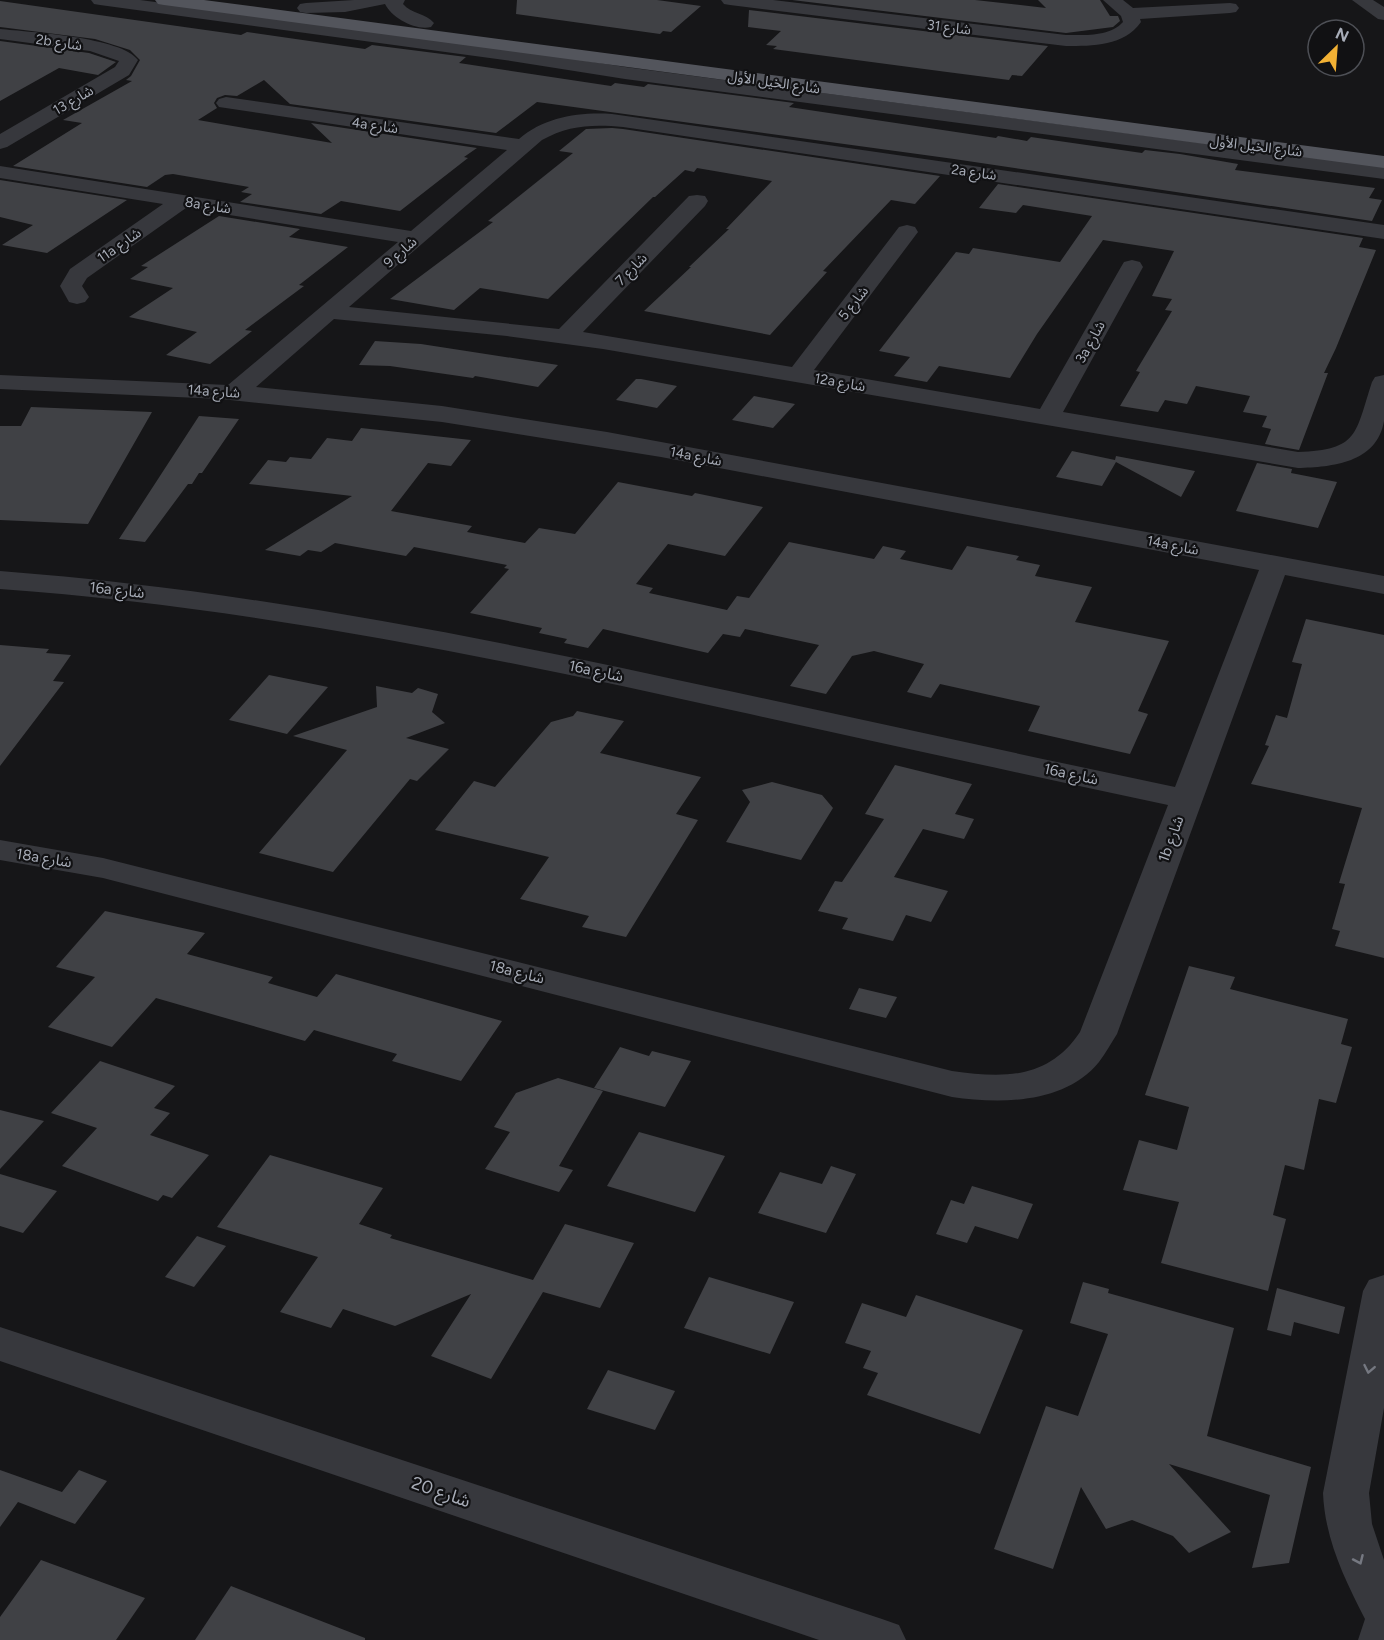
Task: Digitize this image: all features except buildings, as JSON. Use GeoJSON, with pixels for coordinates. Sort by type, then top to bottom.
{"type":"FeatureCollection","features":[{"type":"Feature","properties":{"kind":"main road","name":"شارع الخيل الأول"},"geometry":{"type":"LineString","coordinates":[[164,0],[1384,162]]}},
{"type":"Feature","properties":{"kind":"main road","name":"شارع الخيل الأول"},"geometry":{"type":"LineString","coordinates":[[252,0],[1074,109],[1384,145]]}},
{"type":"Feature","properties":{"kind":"main road"},"geometry":{"type":"LineString","coordinates":[[724,84],[758,80]]}},
{"type":"Feature","properties":{"kind":"street"},"geometry":{"type":"LineString","coordinates":[[100,0],[511,55],[617,72],[724,84],[1384,174]]}},
{"type":"Feature","properties":{"kind":"street"},"geometry":{"type":"LineString","coordinates":[[306,8],[345,7],[381,0]]}},
{"type":"Feature","properties":{"kind":"street"},"geometry":{"type":"LineString","coordinates":[[396,0],[394,5],[401,13],[425,23]]}},
{"type":"Feature","properties":{"kind":"street","name":"شارع 31"},"geometry":{"type":"LineString","coordinates":[[730,0],[1060,40],[1106,38],[1125,31],[1130,18]]}},
{"type":"Feature","properties":{"kind":"street"},"geometry":{"type":"LineString","coordinates":[[1112,0],[1130,18]]}},
{"type":"Feature","properties":{"kind":"street"},"geometry":{"type":"LineString","coordinates":[[1361,0],[1384,15]]}},
{"type":"Feature","properties":{"kind":"street"},"geometry":{"type":"LineString","coordinates":[[1082,23],[1230,8]]}},
{"type":"Feature","properties":{"kind":"street","name":"2b شارع"},"geometry":{"type":"LineString","coordinates":[[0,34],[119,52]]}},
{"type":"Feature","properties":{"kind":"street","name":"شارع 13"},"geometry":{"type":"LineString","coordinates":[[0,143],[126,68],[129,60],[119,52]]}},
{"type":"Feature","properties":{"kind":"street","name":"4a شارع"},"geometry":{"type":"LineString","coordinates":[[226,103],[523,146]]}},
{"type":"Feature","properties":{"kind":"street","name":"2a شارع"},"geometry":{"type":"LineString","coordinates":[[571,122],[613,120],[1380,231]]}},
{"type":"Feature","properties":{"kind":"street","name":"شارع 9"},"geometry":{"type":"LineString","coordinates":[[235,392],[523,146],[541,132],[571,122]]}},
{"type":"Feature","properties":{"kind":"street","name":"8a شارع"},"geometry":{"type":"LineString","coordinates":[[0,172],[416,238]]}},
{"type":"Feature","properties":{"kind":"street","name":"11a شارع"},"geometry":{"type":"LineString","coordinates":[[76,297],[71,286],[78,274],[182,201]]}},
{"type":"Feature","properties":{"kind":"street","name":"شارع 7"},"geometry":{"type":"LineString","coordinates":[[565,337],[697,201]]}},
{"type":"Feature","properties":{"kind":"street","name":"شارع 5"},"geometry":{"type":"LineString","coordinates":[[798,375],[907,232]]}},
{"type":"Feature","properties":{"kind":"street","name":"3a شارع"},"geometry":{"type":"LineString","coordinates":[[1047,418],[1132,267]]}},
{"type":"Feature","properties":{"kind":"street","name":"12a شارع"},"geometry":{"type":"LineString","coordinates":[[330,312],[565,337],[1285,459],[1318,460],[1347,455],[1364,441],[1384,382]]}},
{"type":"Feature","properties":{"kind":"street","name":"14a شارع"},"geometry":{"type":"LineString","coordinates":[[0,382],[115,385],[235,392],[432,413],[586,436],[1384,585]]}},
{"type":"Feature","properties":{"kind":"street","name":"1b شارع"},"geometry":{"type":"LineString","coordinates":[[1033,1084],[1057,1077],[1076,1065],[1090,1051],[1098,1034],[1275,564]]}},
{"type":"Feature","properties":{"kind":"street","name":"16a شارع"},"geometry":{"type":"LineString","coordinates":[[0,580],[81,586],[210,601],[426,635],[1186,799]]}},
{"type":"Feature","properties":{"kind":"street","name":"18a شارع"},"geometry":{"type":"LineString","coordinates":[[0,850],[103,868],[952,1084],[1006,1089],[1033,1084]]}},
{"type":"Feature","properties":{"kind":"street"},"geometry":{"type":"LineString","coordinates":[[1384,1291],[1346,1504],[1350,1537],[1358,1559],[1384,1608]]}},
{"type":"Feature","properties":{"kind":"street","name":"شارع 20"},"geometry":{"type":"LineString","coordinates":[[0,1344],[882,1640]]}},
{"type":"Feature","properties":{"kind":"street"},"geometry":{"type":"LineString","coordinates":[[1382,1640],[1384,1630]]}}]}
